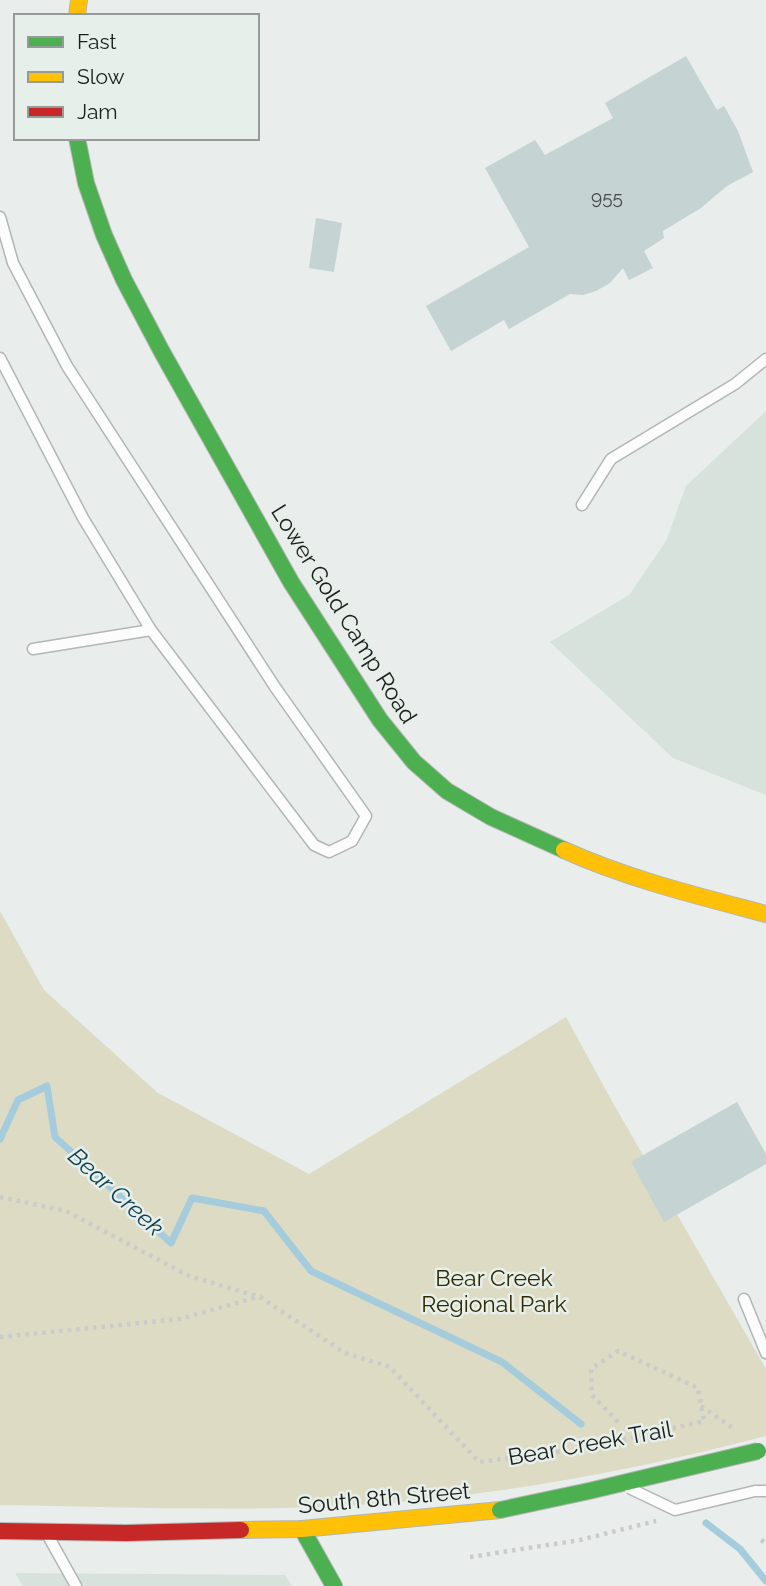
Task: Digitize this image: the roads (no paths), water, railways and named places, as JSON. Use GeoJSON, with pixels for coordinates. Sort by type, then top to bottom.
{"type":"FeatureCollection","features":[{"type":"Feature","properties":{"kind":"street","name":"Lower Gold Camp Road"},"geometry":{"type":"LineString","coordinates":[[77,140],[86,183],[104,235],[162,352],[291,582],[380,720],[414,762],[447,791],[491,817],[589,861],[684,892],[766,914]]}},
{"type":"Feature","properties":{"kind":"street","name":"South 8th Street"},"geometry":{"type":"LineString","coordinates":[[0,1531],[126,1533],[302,1530],[500,1510],[762,1450]]}},
{"type":"Feature","properties":{"kind":"street"},"geometry":{"type":"LineString","coordinates":[[302,1530],[334,1586]]}},
{"type":"Feature","properties":{"kind":"lane"},"geometry":{"type":"LineString","coordinates":[[0,217],[13,262],[68,366],[275,687],[366,816],[352,841],[329,852],[314,845],[151,630],[83,518],[0,358]]}},
{"type":"Feature","properties":{"kind":"lane"},"geometry":{"type":"LineString","coordinates":[[582,505],[611,459],[735,384],[766,359]]}},
{"type":"Feature","properties":{"kind":"lane"},"geometry":{"type":"LineString","coordinates":[[33,649],[151,630]]}},
{"type":"Feature","properties":{"kind":"lane"},"geometry":{"type":"LineString","coordinates":[[744,1299],[766,1353]]}},
{"type":"Feature","properties":{"kind":"lane"},"geometry":{"type":"LineString","coordinates":[[620,1484],[676,1510],[755,1491],[766,1491]]}},
{"type":"Feature","properties":{"kind":"lane"},"geometry":{"type":"LineString","coordinates":[[46,1532],[76,1586]]}},
{"type":"Feature","properties":{"kind":"waterway","name":"Bear Creek"},"geometry":{"type":"LineString","coordinates":[[0,1139],[18,1100],[47,1086],[55,1137],[171,1243],[192,1198],[264,1211],[311,1271],[502,1362],[581,1424]]}},
{"type":"Feature","properties":{"kind":"waterway","name":"Bear Creek"},"geometry":{"type":"LineString","coordinates":[[706,1523],[740,1549],[766,1581]]}},
{"type":"Feature","properties":{"kind":"park label","name":"Bear Creek Regional Park"},"geometry":{"type":"Point","coordinates":[494,1291]}}]}
